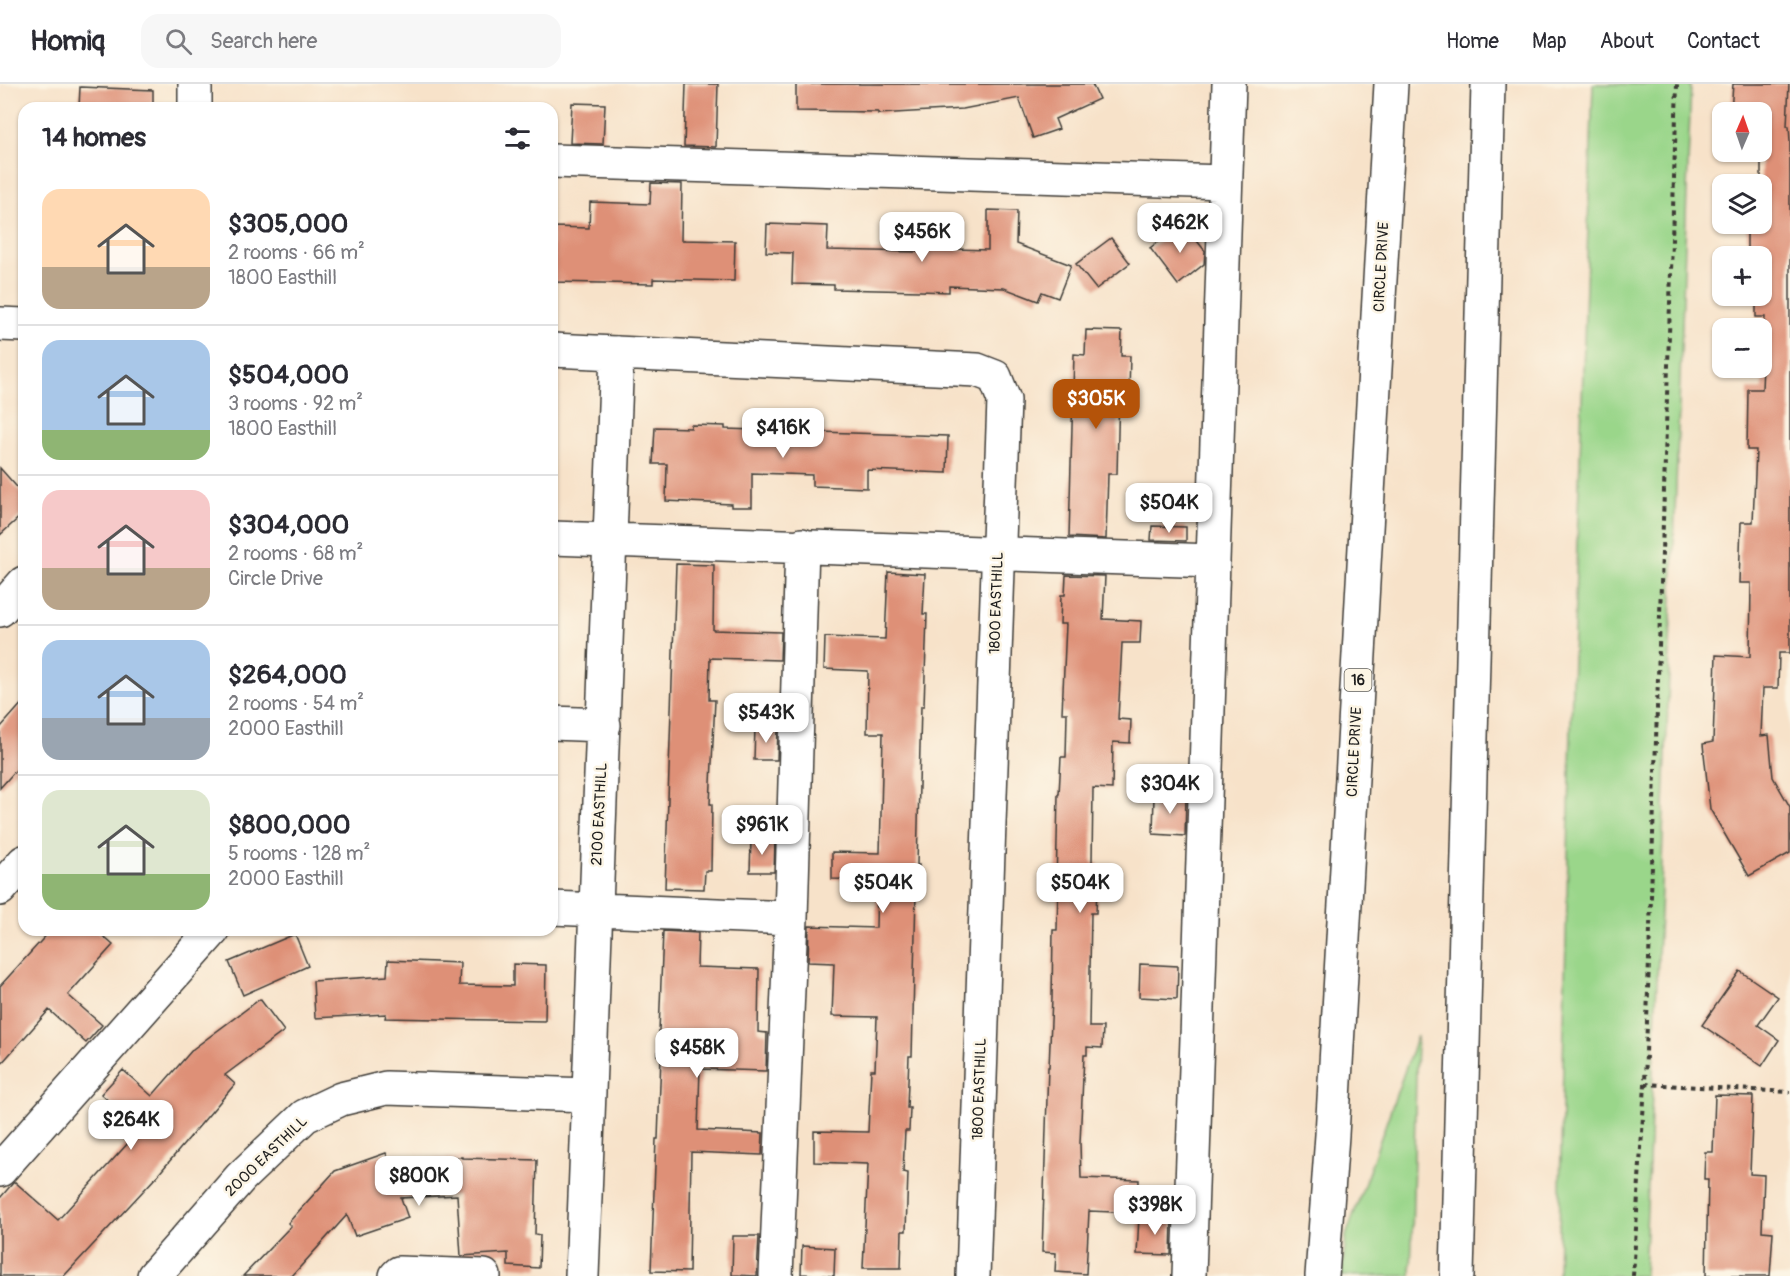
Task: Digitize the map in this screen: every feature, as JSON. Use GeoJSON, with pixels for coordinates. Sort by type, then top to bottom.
{"type":"FeatureCollection","features":[{"type":"Feature","properties":{"kind":"main road"},"geometry":{"type":"LineString","coordinates":[[195,84],[195,102]]}},
{"type":"Feature","properties":{"kind":"main road"},"geometry":{"type":"LineString","coordinates":[[1189,1276],[1229,84]]}},
{"type":"Feature","properties":{"kind":"main road","name":"CIRCLE DRIVE"},"geometry":{"type":"LineString","coordinates":[[1322,1276],[1333,1124],[1391,84]]}},
{"type":"Feature","properties":{"kind":"main road"},"geometry":{"type":"LineString","coordinates":[[1457,1276],[1488,84]]}},
{"type":"Feature","properties":{"kind":"main road"},"geometry":{"type":"LineString","coordinates":[[558,161],[1225,182]]}},
{"type":"Feature","properties":{"kind":"main road"},"geometry":{"type":"LineString","coordinates":[[0,324],[18,326]]}},
{"type":"Feature","properties":{"kind":"main road","name":"1800 EASTHILL"},"geometry":{"type":"LineString","coordinates":[[558,350],[977,370],[995,377],[1004,400],[973,1276]]}},
{"type":"Feature","properties":{"kind":"main road","name":"2100 EASTHILL"},"geometry":{"type":"LineString","coordinates":[[582,1276],[617,353]]}},
{"type":"Feature","properties":{"kind":"main road"},"geometry":{"type":"LineString","coordinates":[[558,538],[636,539],[998,555],[1213,561]]}},
{"type":"Feature","properties":{"kind":"main road"},"geometry":{"type":"LineString","coordinates":[[777,1276],[802,546]]}},
{"type":"Feature","properties":{"kind":"main road"},"geometry":{"type":"LineString","coordinates":[[0,610],[18,590]]}},
{"type":"Feature","properties":{"kind":"main road"},"geometry":{"type":"LineString","coordinates":[[558,723],[604,724]]}},
{"type":"Feature","properties":{"kind":"main road"},"geometry":{"type":"LineString","coordinates":[[0,889],[18,869]]}},
{"type":"Feature","properties":{"kind":"main road"},"geometry":{"type":"LineString","coordinates":[[558,908],[791,918]]}},
{"type":"Feature","properties":{"kind":"main road"},"geometry":{"type":"LineString","coordinates":[[0,1170],[208,936]]}},
{"type":"Feature","properties":{"kind":"main road","name":"2000 EASTHILL"},"geometry":{"type":"LineString","coordinates":[[154,1276],[241,1177],[305,1116],[341,1100],[386,1088],[588,1095]]}},
{"type":"Feature","properties":{"kind":"main road"},"geometry":{"type":"LineString","coordinates":[[396,1276],[399,1273],[484,1276]]}},
{"type":"Feature","properties":{"kind":"path"},"geometry":{"type":"LineString","coordinates":[[1633,1276],[1645,1084],[1677,84]]}},
{"type":"Feature","properties":{"kind":"path"},"geometry":{"type":"LineString","coordinates":[[1645,1084],[1789,1091]]}},
{"type":"Feature","properties":{"kind":"green space"},"geometry":{"type":"Polygon","coordinates":[[[1593,84],[1691,84],[1644,1276],[1558,1276],[1572,687],[1593,84]]]}},
{"type":"Feature","properties":{"kind":"green space"},"geometry":{"type":"Polygon","coordinates":[[[1417,1036],[1411,1276],[1342,1276],[1346,1236],[1417,1036]]]}},
{"type":"Feature","properties":{"kind":"building"},"geometry":{"type":"Polygon","coordinates":[[[686,84],[718,84],[716,147],[684,146],[686,84]]]}},
{"type":"Feature","properties":{"kind":"building"},"geometry":{"type":"Polygon","coordinates":[[[796,84],[1092,84],[1099,99],[1055,119],[1059,129],[1033,138],[1019,98],[963,109],[878,114],[878,112],[796,111],[796,84]]]}},
{"type":"Feature","properties":{"kind":"building"},"geometry":{"type":"Polygon","coordinates":[[[1733,84],[1789,84],[1787,126],[1789,126],[1790,141],[1790,653],[1779,653],[1778,688],[1763,688],[1761,736],[1769,735],[1773,777],[1790,807],[1790,853],[1749,876],[1710,809],[1703,744],[1713,742],[1716,655],[1750,657],[1751,583],[1739,583],[1741,522],[1753,522],[1756,450],[1747,450],[1748,389],[1762,389],[1762,378],[1772,378],[1772,318],[1756,317],[1756,306],[1772,306],[1772,246],[1747,246],[1747,234],[1772,234],[1772,174],[1761,174],[1761,162],[1772,162],[1772,102],[1732,102],[1733,84]]]}},
{"type":"Feature","properties":{"kind":"building"},"geometry":{"type":"Polygon","coordinates":[[[80,87],[153,90],[153,102],[79,102],[80,87]]]}},
{"type":"Feature","properties":{"kind":"building"},"geometry":{"type":"Polygon","coordinates":[[[572,103],[605,104],[603,144],[570,143],[572,103]]]}},
{"type":"Feature","properties":{"kind":"building"},"geometry":{"type":"Polygon","coordinates":[[[651,183],[682,184],[681,240],[735,241],[734,281],[653,279],[653,284],[558,282],[558,227],[589,228],[590,202],[650,204],[651,183]]]}},
{"type":"Feature","properties":{"kind":"building"},"geometry":{"type":"Polygon","coordinates":[[[988,210],[1017,211],[1016,244],[1071,265],[1058,298],[1042,292],[1038,301],[1004,288],[949,286],[949,292],[834,289],[834,285],[792,284],[793,253],[766,252],[767,224],[828,226],[827,250],[921,252],[921,248],[988,250],[988,210]]]}},
{"type":"Feature","properties":{"kind":"building"},"geometry":{"type":"Polygon","coordinates":[[[1183,223],[1205,251],[1204,264],[1178,285],[1150,248],[1183,223]]]}},
{"type":"Feature","properties":{"kind":"building"},"geometry":{"type":"Polygon","coordinates":[[[1111,238],[1130,263],[1096,289],[1076,264],[1111,238]]]}},
{"type":"Feature","properties":{"kind":"building"},"geometry":{"type":"Polygon","coordinates":[[[1086,330],[1122,331],[1121,356],[1130,356],[1129,392],[1119,391],[1117,474],[1108,474],[1106,539],[1069,537],[1074,354],[1085,355],[1086,330]]]}},
{"type":"Feature","properties":{"kind":"building"},"geometry":{"type":"Polygon","coordinates":[[[691,425],[725,426],[725,429],[948,436],[947,473],[867,470],[867,488],[812,486],[812,475],[752,473],[752,507],[666,501],[667,464],[653,464],[655,427],[691,428],[691,425]]]}},
{"type":"Feature","properties":{"kind":"building"},"geometry":{"type":"Polygon","coordinates":[[[0,468],[18,488],[18,518],[0,535],[0,468]]]}},
{"type":"Feature","properties":{"kind":"building"},"geometry":{"type":"Polygon","coordinates":[[[1152,526],[1186,527],[1186,541],[1151,540],[1152,526]]]}},
{"type":"Feature","properties":{"kind":"building"},"geometry":{"type":"Polygon","coordinates":[[[676,564],[714,565],[713,630],[781,632],[780,660],[710,658],[709,700],[715,700],[710,804],[712,804],[711,871],[705,871],[704,889],[665,888],[676,564]]]}},
{"type":"Feature","properties":{"kind":"building"},"geometry":{"type":"Polygon","coordinates":[[[888,572],[925,574],[923,614],[927,614],[924,706],[921,706],[917,865],[919,865],[918,894],[916,893],[912,1056],[909,1056],[907,1108],[910,1108],[909,1131],[905,1131],[903,1172],[908,1173],[906,1231],[902,1231],[901,1268],[863,1268],[868,1164],[814,1162],[814,1131],[868,1132],[871,1070],[875,1070],[877,1017],[832,1016],[834,963],[808,962],[809,926],[876,928],[877,880],[832,879],[832,852],[880,853],[883,733],[867,733],[868,671],[824,669],[825,637],[885,639],[888,572]]]}},
{"type":"Feature","properties":{"kind":"building"},"geometry":{"type":"Polygon","coordinates":[[[1066,575],[1105,576],[1103,619],[1141,621],[1140,643],[1122,643],[1118,719],[1131,720],[1130,743],[1113,742],[1112,789],[1093,788],[1092,863],[1098,863],[1096,913],[1091,913],[1089,1027],[1103,1027],[1102,1048],[1087,1047],[1087,1055],[1084,1055],[1080,1143],[1081,1178],[1139,1180],[1138,1213],[1089,1211],[1086,1274],[1055,1272],[1056,1253],[1042,1252],[1053,930],[1057,930],[1058,794],[1061,757],[1066,757],[1067,713],[1062,713],[1066,624],[1060,624],[1061,595],[1065,595],[1066,575]]]}},
{"type":"Feature","properties":{"kind":"building"},"geometry":{"type":"Polygon","coordinates":[[[18,708],[18,768],[0,788],[0,728],[18,708]]]}},
{"type":"Feature","properties":{"kind":"building"},"geometry":{"type":"Polygon","coordinates":[[[755,727],[778,727],[777,760],[754,760],[755,727]]]}},
{"type":"Feature","properties":{"kind":"building"},"geometry":{"type":"Polygon","coordinates":[[[1154,795],[1186,796],[1185,836],[1153,834],[1154,795]]]}},
{"type":"Feature","properties":{"kind":"building"},"geometry":{"type":"Polygon","coordinates":[[[751,839],[775,839],[774,872],[750,872],[751,839]]]}},
{"type":"Feature","properties":{"kind":"building"},"geometry":{"type":"Polygon","coordinates":[[[663,931],[698,933],[697,967],[759,969],[758,1032],[767,1033],[766,1071],[700,1069],[698,1130],[763,1133],[762,1155],[691,1152],[689,1272],[651,1271],[661,1056],[658,1056],[663,931]]]}},
{"type":"Feature","properties":{"kind":"building"},"geometry":{"type":"Polygon","coordinates":[[[46,936],[103,936],[113,945],[68,995],[102,1025],[86,1043],[49,1010],[0,1065],[0,986],[46,936]]]}},
{"type":"Feature","properties":{"kind":"building"},"geometry":{"type":"Polygon","coordinates":[[[290,936],[296,936],[308,966],[243,995],[229,962],[290,936]]]}},
{"type":"Feature","properties":{"kind":"building"},"geometry":{"type":"Polygon","coordinates":[[[388,960],[460,963],[459,985],[513,986],[513,964],[546,965],[545,1021],[385,1018],[386,1014],[315,1018],[313,981],[387,976],[388,960]]]}},
{"type":"Feature","properties":{"kind":"building"},"geometry":{"type":"Polygon","coordinates":[[[1140,964],[1178,966],[1177,999],[1139,997],[1140,964]]]}},
{"type":"Feature","properties":{"kind":"building"},"geometry":{"type":"Polygon","coordinates":[[[1740,971],[1778,997],[1758,1025],[1779,1040],[1762,1066],[1702,1025],[1740,971]]]}},
{"type":"Feature","properties":{"kind":"building"},"geometry":{"type":"Polygon","coordinates":[[[260,999],[284,1031],[225,1075],[235,1084],[157,1176],[64,1276],[0,1276],[0,1198],[13,1183],[15,1182],[58,1220],[140,1130],[101,1094],[123,1070],[152,1096],[193,1049],[260,999]]]}},
{"type":"Feature","properties":{"kind":"building"},"geometry":{"type":"Polygon","coordinates":[[[1715,1095],[1753,1096],[1750,1174],[1764,1175],[1762,1231],[1773,1232],[1770,1276],[1706,1276],[1708,1179],[1704,1179],[1705,1152],[1713,1152],[1715,1095]]]}},
{"type":"Feature","properties":{"kind":"building"},"geometry":{"type":"Polygon","coordinates":[[[386,1153],[389,1161],[462,1157],[537,1160],[535,1234],[540,1235],[539,1268],[508,1266],[508,1253],[461,1256],[457,1195],[401,1198],[408,1218],[355,1236],[347,1215],[292,1276],[243,1276],[291,1226],[288,1223],[335,1171],[386,1153]]]}},
{"type":"Feature","properties":{"kind":"building"},"geometry":{"type":"Polygon","coordinates":[[[1139,1217],[1172,1218],[1171,1255],[1137,1254],[1139,1217]]]}},
{"type":"Feature","properties":{"kind":"building"},"geometry":{"type":"Polygon","coordinates":[[[733,1236],[759,1236],[757,1276],[732,1275],[733,1236]]]}},
{"type":"Feature","properties":{"kind":"building"},"geometry":{"type":"Polygon","coordinates":[[[802,1246],[835,1248],[834,1276],[801,1274],[802,1246]]]}}]}
